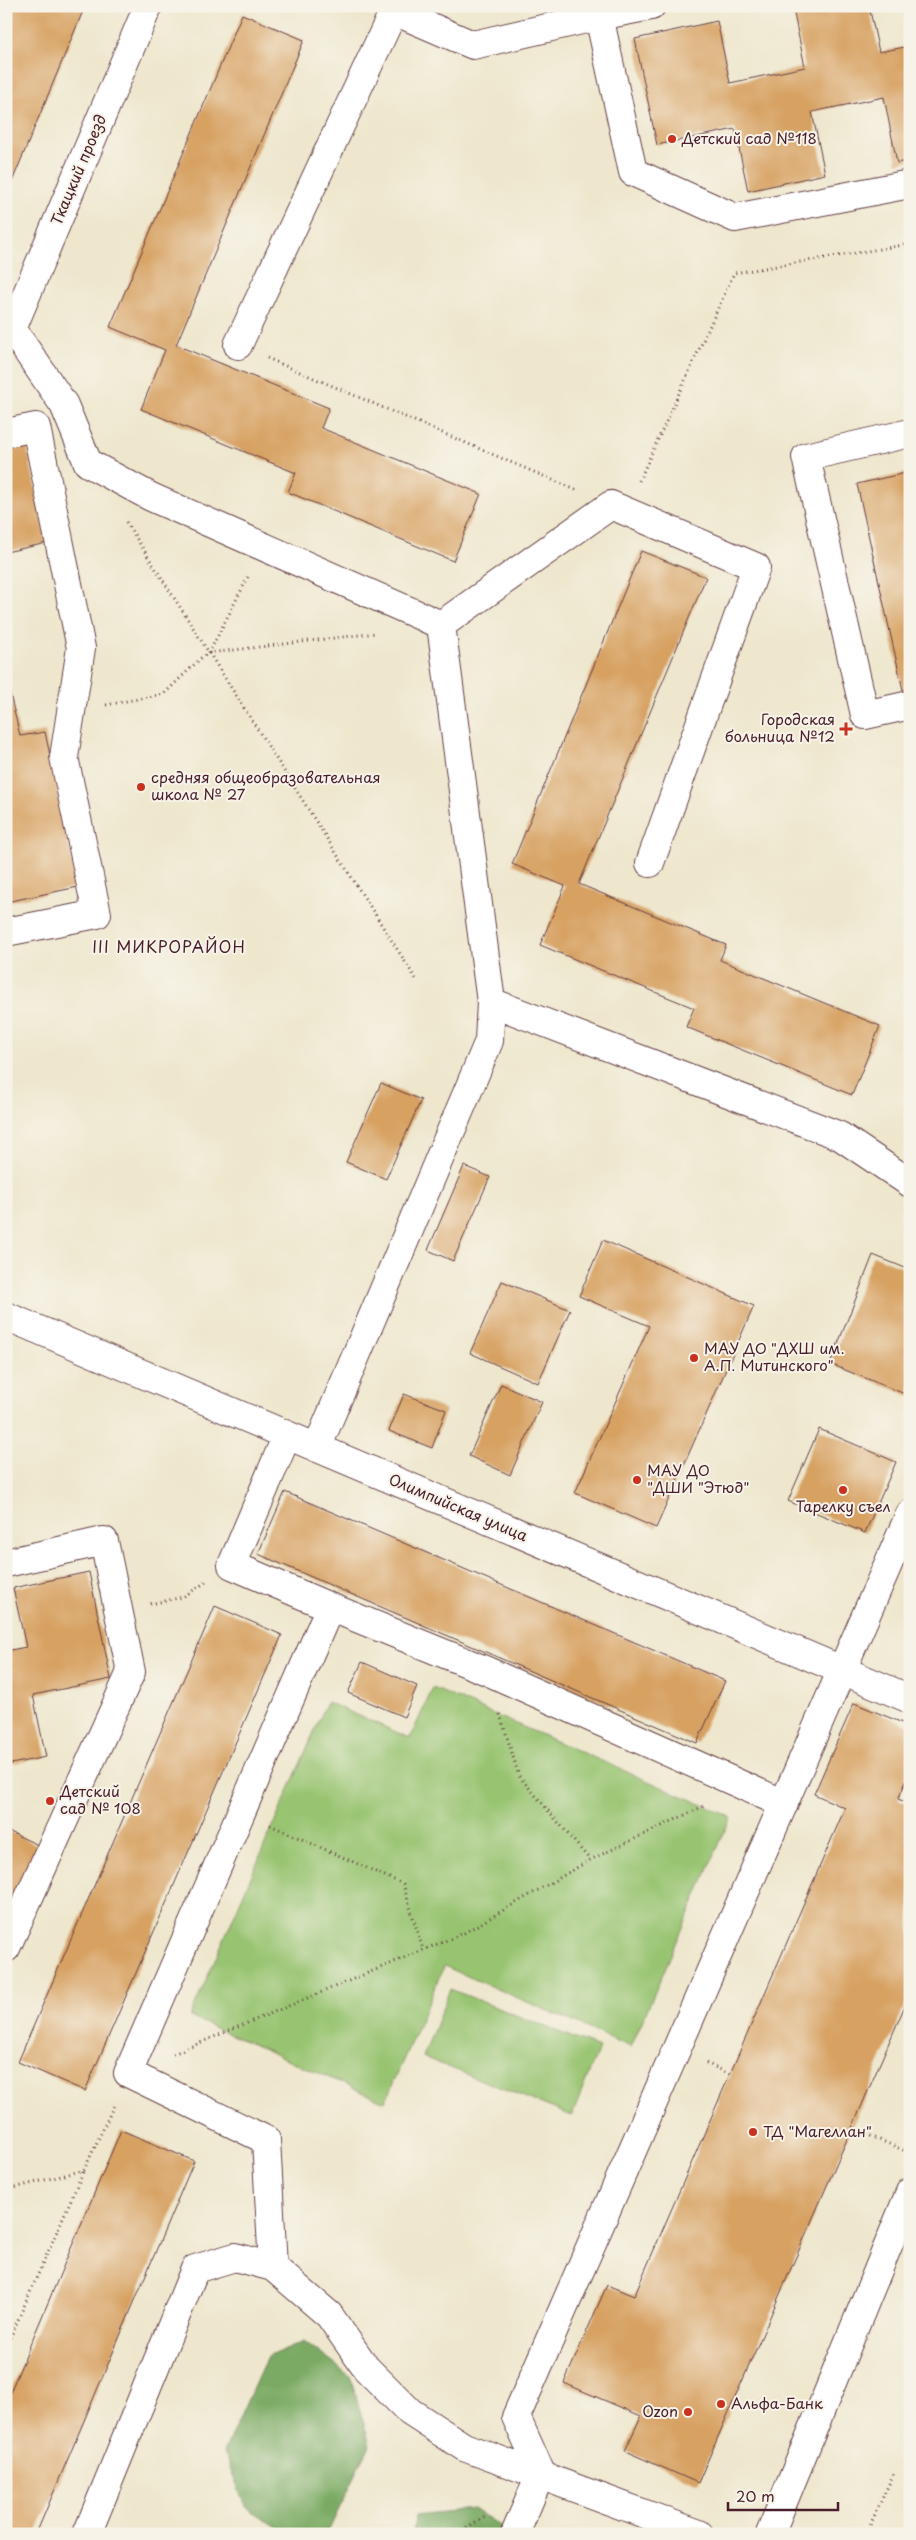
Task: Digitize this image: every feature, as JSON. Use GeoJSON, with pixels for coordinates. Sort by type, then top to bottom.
{"type":"FeatureCollection","features":[{"type":"Feature","properties":{"kind":"street","name":"Ткацкий проезд"},"geometry":{"type":"LineString","coordinates":[[9,328],[148,6]]}},
{"type":"Feature","properties":{"kind":"street"},"geometry":{"type":"LineString","coordinates":[[238,345],[395,9],[473,45],[651,6]]}},
{"type":"Feature","properties":{"kind":"street"},"geometry":{"type":"LineString","coordinates":[[599,16],[633,172],[736,218],[910,184]]}},
{"type":"Feature","properties":{"kind":"street"},"geometry":{"type":"LineString","coordinates":[[9,328],[64,405],[88,463],[152,498],[441,625]]}},
{"type":"Feature","properties":{"kind":"street"},"geometry":{"type":"LineString","coordinates":[[6,432],[36,427],[81,648],[64,758],[97,914],[6,932]]}},
{"type":"Feature","properties":{"kind":"street"},"geometry":{"type":"LineString","coordinates":[[910,433],[806,457],[865,715],[910,705]]}},
{"type":"Feature","properties":{"kind":"street"},"geometry":{"type":"LineString","coordinates":[[441,625],[619,508],[756,567],[650,863]]}},
{"type":"Feature","properties":{"kind":"street"},"geometry":{"type":"LineString","coordinates":[[317,1448],[488,1041],[491,1002],[441,625]]}},
{"type":"Feature","properties":{"kind":"street"},"geometry":{"type":"LineString","coordinates":[[491,1002],[840,1136],[910,1184]]}},
{"type":"Feature","properties":{"kind":"street","name":"Олимпийская улица"},"geometry":{"type":"LineString","coordinates":[[6,1316],[910,1699]]}},
{"type":"Feature","properties":{"kind":"street"},"geometry":{"type":"LineString","coordinates":[[287,1435],[232,1565],[487,1671],[784,1804]]}},
{"type":"Feature","properties":{"kind":"street"},"geometry":{"type":"LineString","coordinates":[[515,2534],[541,2473],[516,2417],[910,1514]]}},
{"type":"Feature","properties":{"kind":"street"},"geometry":{"type":"LineString","coordinates":[[6,1563],[104,1541],[131,1672],[9,1933]]}},
{"type":"Feature","properties":{"kind":"street"},"geometry":{"type":"LineString","coordinates":[[273,2267],[266,2140],[128,2073],[330,1607]]}},
{"type":"Feature","properties":{"kind":"street"},"geometry":{"type":"LineString","coordinates":[[770,2534],[910,2192]]}},
{"type":"Feature","properties":{"kind":"street"},"geometry":{"type":"LineString","coordinates":[[87,2534],[195,2269],[235,2257],[273,2267],[329,2315],[366,2368],[410,2412],[464,2447],[541,2473],[700,2534]]}},
{"type":"Feature","properties":{"kind":"path"},"geometry":{"type":"LineString","coordinates":[[238,345],[619,508],[734,273],[910,244]]}},
{"type":"Feature","properties":{"kind":"path"},"geometry":{"type":"LineString","coordinates":[[125,521],[416,979]]}},
{"type":"Feature","properties":{"kind":"path"},"geometry":{"type":"LineString","coordinates":[[71,712],[164,694],[209,653],[264,547]]}},
{"type":"Feature","properties":{"kind":"path"},"geometry":{"type":"LineString","coordinates":[[209,653],[383,632]]}},
{"type":"Feature","properties":{"kind":"path"},"geometry":{"type":"LineString","coordinates":[[118,1610],[183,1597],[232,1565]]}},
{"type":"Feature","properties":{"kind":"path"},"geometry":{"type":"LineString","coordinates":[[487,1671],[519,1776],[590,1860]]}},
{"type":"Feature","properties":{"kind":"path"},"geometry":{"type":"LineString","coordinates":[[6,2347],[128,2073],[464,1933],[590,1860],[745,1787]]}},
{"type":"Feature","properties":{"kind":"path"},"geometry":{"type":"LineString","coordinates":[[242,1812],[403,1884],[423,1950]]}},
{"type":"Feature","properties":{"kind":"path"},"geometry":{"type":"LineString","coordinates":[[726,2072],[730,2074]]}},
{"type":"Feature","properties":{"kind":"path"},"geometry":{"type":"LineString","coordinates":[[852,2128],[910,2153]]}},
{"type":"Feature","properties":{"kind":"path"},"geometry":{"type":"LineString","coordinates":[[6,2190],[84,2170]]}},
{"type":"Feature","properties":{"kind":"path"},"geometry":{"type":"LineString","coordinates":[[866,2534],[894,2473]]}},
{"type":"Feature","properties":{"kind":"green space"},"geometry":{"type":"Polygon","coordinates":[[[433,1688],[731,1817],[631,2047],[444,1966],[385,2102],[190,2017],[327,1702],[410,1738],[433,1688]]]}},
{"type":"Feature","properties":{"kind":"green space"},"geometry":{"type":"Polygon","coordinates":[[[450,1989],[599,2048],[572,2116],[423,2057],[450,1989]]]}},
{"type":"Feature","properties":{"kind":"green space"},"geometry":{"type":"Polygon","coordinates":[[[304,2341],[350,2376],[370,2445],[327,2534],[289,2534],[245,2507],[224,2452],[267,2357],[304,2341]]]}},
{"type":"Feature","properties":{"kind":"green space"},"geometry":{"type":"Polygon","coordinates":[[[473,2509],[502,2528],[500,2534],[413,2534],[415,2515],[473,2509]]]}},
{"type":"Feature","properties":{"kind":"building"},"geometry":{"type":"Polygon","coordinates":[[[6,6],[85,6],[6,196],[6,6]]]}},
{"type":"Feature","properties":{"kind":"building"},"geometry":{"type":"Polygon","coordinates":[[[807,6],[869,6],[879,52],[910,46],[910,160],[897,163],[884,97],[812,112],[825,174],[748,191],[735,129],[657,145],[635,39],[717,21],[730,83],[805,67],[793,9],[807,6]]]}},
{"type":"Feature","properties":{"kind":"building"},"geometry":{"type":"Polygon","coordinates":[[[242,14],[304,40],[176,345],[329,408],[321,428],[481,494],[453,561],[288,492],[296,473],[141,409],[165,350],[110,327],[242,14]]]}},
{"type":"Feature","properties":{"kind":"building"},"geometry":{"type":"Polygon","coordinates":[[[26,442],[47,543],[6,552],[6,446],[26,442]]]}},
{"type":"Feature","properties":{"kind":"building"},"geometry":{"type":"Polygon","coordinates":[[[910,472],[910,688],[903,690],[857,484],[910,472]]]}},
{"type":"Feature","properties":{"kind":"building"},"geometry":{"type":"Polygon","coordinates":[[[641,551],[706,577],[579,884],[726,945],[720,960],[880,1026],[852,1095],[686,1027],[694,1008],[540,945],[565,886],[512,864],[641,551]]]}},
{"type":"Feature","properties":{"kind":"building"},"geometry":{"type":"Polygon","coordinates":[[[6,677],[20,736],[45,732],[78,887],[6,902],[6,677]]]}},
{"type":"Feature","properties":{"kind":"building"},"geometry":{"type":"Polygon","coordinates":[[[381,1083],[421,1100],[386,1179],[346,1162],[381,1083]]]}},
{"type":"Feature","properties":{"kind":"building"},"geometry":{"type":"Polygon","coordinates":[[[464,1166],[490,1177],[453,1261],[428,1250],[464,1166]]]}},
{"type":"Feature","properties":{"kind":"building"},"geometry":{"type":"Polygon","coordinates":[[[603,1240],[754,1306],[656,1528],[575,1493],[649,1326],[579,1296],[603,1240]]]}},
{"type":"Feature","properties":{"kind":"building"},"geometry":{"type":"Polygon","coordinates":[[[873,1255],[910,1270],[910,1396],[830,1364],[873,1255]]]}},
{"type":"Feature","properties":{"kind":"building"},"geometry":{"type":"Polygon","coordinates":[[[502,1281],[570,1310],[538,1383],[470,1353],[502,1281]]]}},
{"type":"Feature","properties":{"kind":"building"},"geometry":{"type":"Polygon","coordinates":[[[501,1384],[542,1402],[510,1475],[469,1456],[501,1384]]]}},
{"type":"Feature","properties":{"kind":"building"},"geometry":{"type":"Polygon","coordinates":[[[404,1394],[446,1410],[432,1448],[389,1431],[404,1394]]]}},
{"type":"Feature","properties":{"kind":"building"},"geometry":{"type":"Polygon","coordinates":[[[819,1429],[896,1462],[865,1533],[788,1501],[819,1429]]]}},
{"type":"Feature","properties":{"kind":"building"},"geometry":{"type":"Polygon","coordinates":[[[285,1492],[725,1681],[697,1743],[258,1554],[285,1492]]]}},
{"type":"Feature","properties":{"kind":"building"},"geometry":{"type":"Polygon","coordinates":[[[89,1572],[111,1679],[33,1695],[46,1757],[6,1765],[6,1651],[26,1647],[13,1588],[89,1572]]]}},
{"type":"Feature","properties":{"kind":"building"},"geometry":{"type":"Polygon","coordinates":[[[215,1606],[282,1635],[85,2091],[18,2062],[215,1606]]]}},
{"type":"Feature","properties":{"kind":"building"},"geometry":{"type":"Polygon","coordinates":[[[362,1662],[417,1686],[404,1717],[348,1693],[362,1662]]]}},
{"type":"Feature","properties":{"kind":"building"},"geometry":{"type":"Polygon","coordinates":[[[854,1703],[910,1726],[910,1773],[898,1799],[910,1804],[910,1994],[698,2483],[625,2451],[641,2416],[564,2383],[607,2285],[634,2296],[845,1808],[814,1794],[854,1703]]]}},
{"type":"Feature","properties":{"kind":"building"},"geometry":{"type":"Polygon","coordinates":[[[6,1830],[38,1845],[6,1912],[6,1830]]]}},
{"type":"Feature","properties":{"kind":"building"},"geometry":{"type":"Polygon","coordinates":[[[121,2130],[194,2161],[36,2534],[6,2534],[6,2402],[121,2130]]]}},
{"type":"Feature","properties":{"kind":"place","name":"Детский сад №118"},"geometry":{"type":"Point","coordinates":[672,139]}},
{"type":"Feature","properties":{"kind":"place","name":"Городская больница №12"},"geometry":{"type":"Point","coordinates":[846,729]}},
{"type":"Feature","properties":{"kind":"place","name":"средняя общеобразовательная школа № 27"},"geometry":{"type":"Point","coordinates":[141,787]}},
{"type":"Feature","properties":{"kind":"place","name":"МАУ ДО \"ДХШ им. А.П. Митинского\""},"geometry":{"type":"Point","coordinates":[694,1358]}},
{"type":"Feature","properties":{"kind":"place","name":"МАУ ДО \"ДШИ \"Этюд\""},"geometry":{"type":"Point","coordinates":[637,1480]}},
{"type":"Feature","properties":{"kind":"place","name":"Тарелку съел"},"geometry":{"type":"Point","coordinates":[843,1490]}},
{"type":"Feature","properties":{"kind":"place","name":"Детский сад № 108"},"geometry":{"type":"Point","coordinates":[50,1801]}},
{"type":"Feature","properties":{"kind":"place","name":"ТД \"Магеллан\""},"geometry":{"type":"Point","coordinates":[753,2132]}},
{"type":"Feature","properties":{"kind":"place","name":"Альфа-Банк"},"geometry":{"type":"Point","coordinates":[721,2404]}},
{"type":"Feature","properties":{"kind":"place","name":"Ozon"},"geometry":{"type":"Point","coordinates":[688,2412]}},
{"type":"Feature","properties":{"kind":"district","name":"III МИКРОРАЙОН"},"geometry":{"type":"Point","coordinates":[169,947]}}]}
